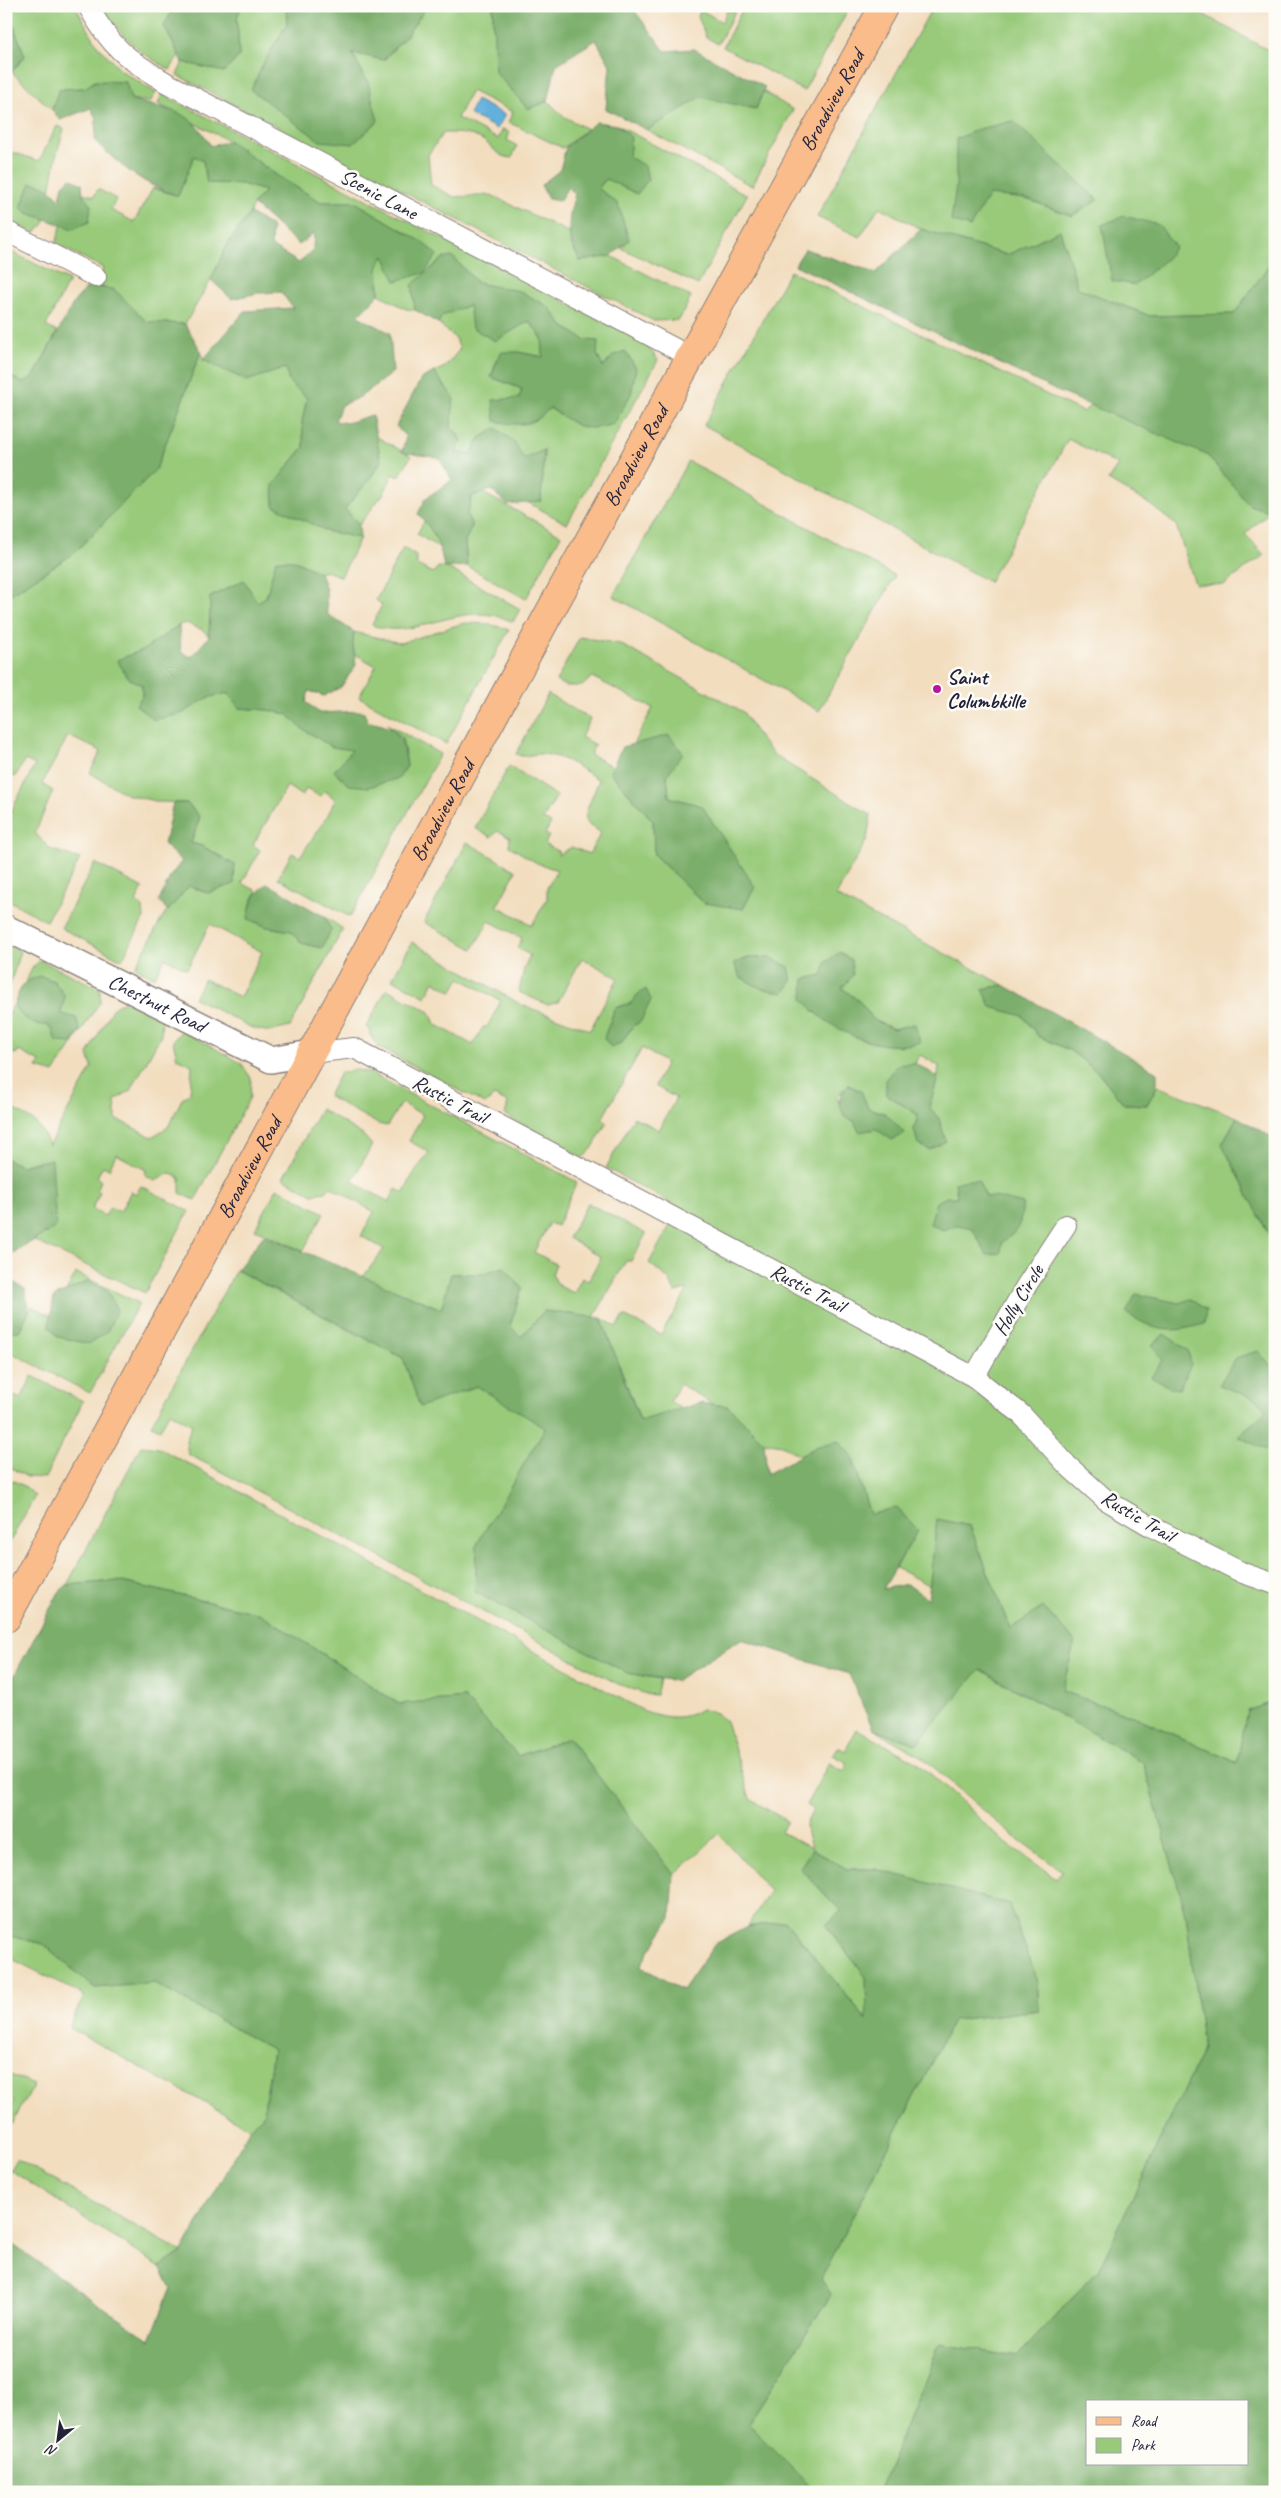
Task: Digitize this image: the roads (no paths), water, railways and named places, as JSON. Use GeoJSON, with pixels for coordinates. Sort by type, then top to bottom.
{"type":"FeatureCollection","features":[{"type":"Feature","properties":{"kind":"main road","name":"Broadview Road"},"geometry":{"type":"LineString","coordinates":[[6,1618],[536,641],[547,617],[884,6]]}},
{"type":"Feature","properties":{"kind":"street","name":"Scenic Lane"},"geometry":{"type":"LineString","coordinates":[[88,6],[101,31],[128,60],[167,83],[691,357]]}},
{"type":"Feature","properties":{"kind":"street"},"geometry":{"type":"LineString","coordinates":[[6,231],[96,277]]}},
{"type":"Feature","properties":{"kind":"street","name":"Chestnut Road"},"geometry":{"type":"LineString","coordinates":[[6,928],[271,1060],[311,1053]]}},
{"type":"Feature","properties":{"kind":"street","name":"Rustic Trail"},"geometry":{"type":"LineString","coordinates":[[311,1053],[354,1048],[974,1377],[1020,1414],[1067,1465],[1106,1500],[1152,1527],[1243,1573],[1275,1584]]}},
{"type":"Feature","properties":{"kind":"street","name":"Holly Circle"},"geometry":{"type":"LineString","coordinates":[[974,1377],[1026,1286],[1066,1225]]}},
{"type":"Feature","properties":{"kind":"water"},"geometry":{"type":"Polygon","coordinates":[[[476,100],[505,115],[497,129],[469,114],[476,100]]]}},
{"type":"Feature","properties":{"kind":"place","name":"Saint Columbkille"},"geometry":{"type":"Point","coordinates":[937,689]}}]}
